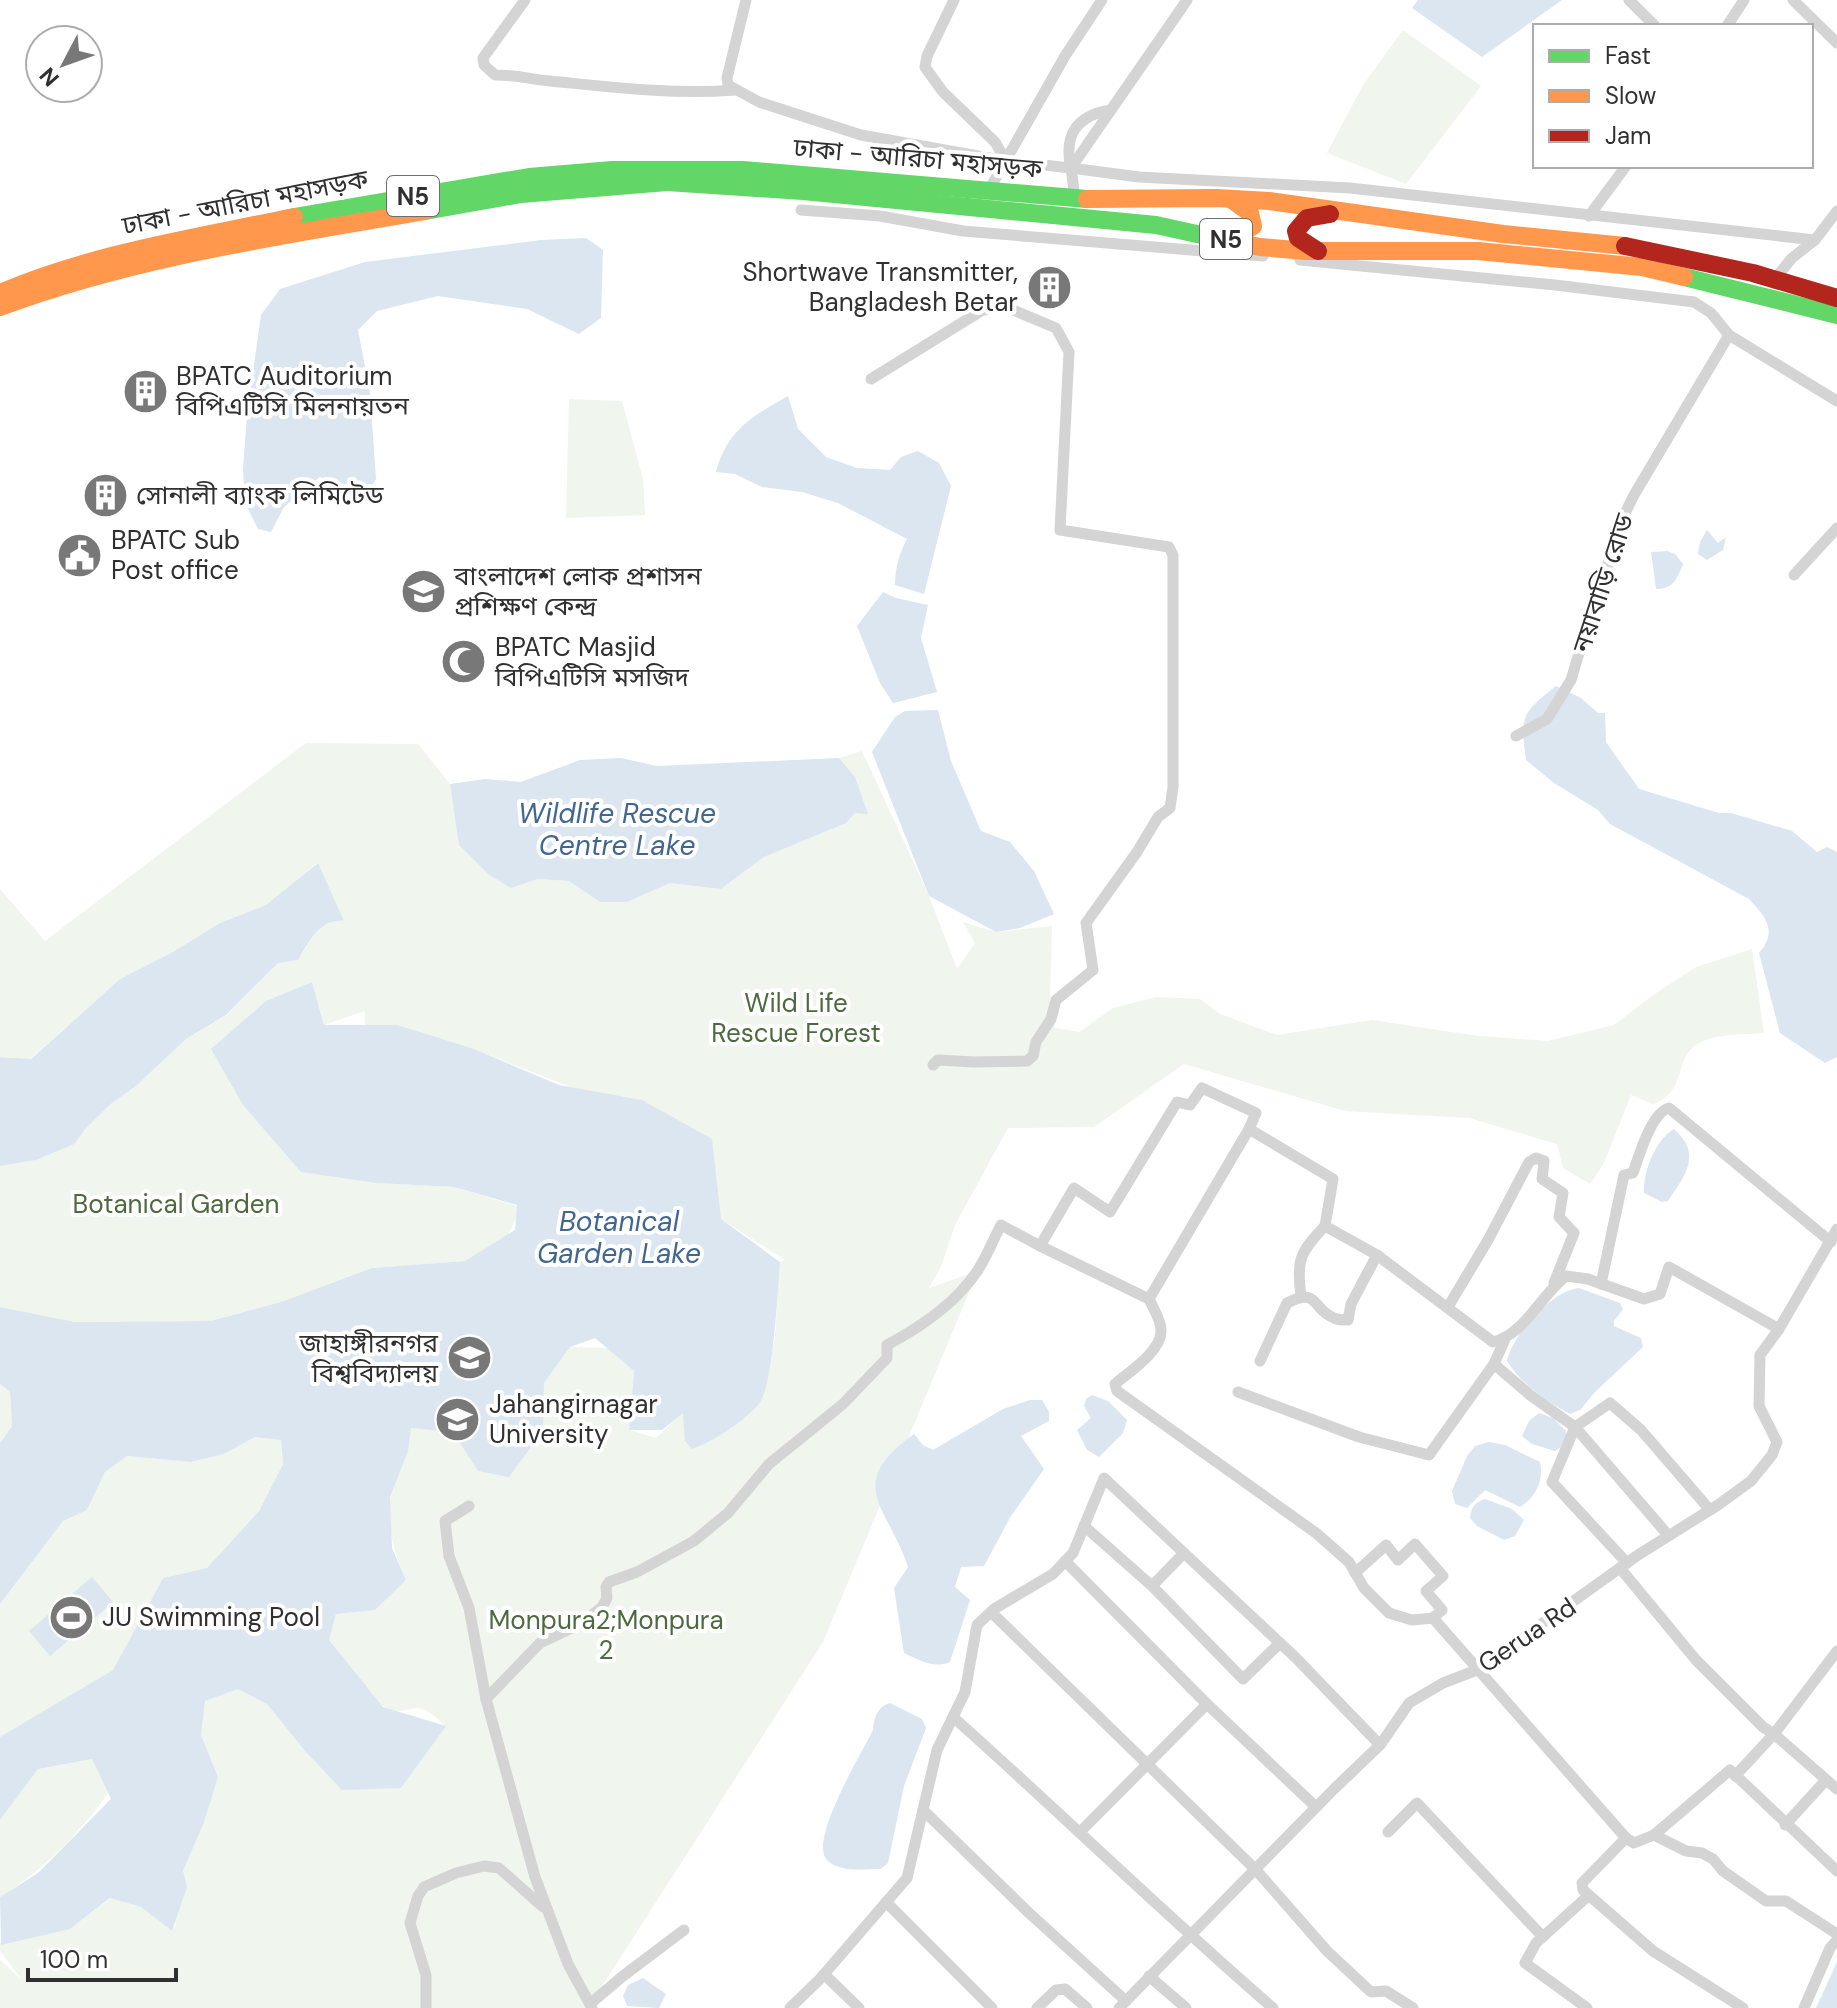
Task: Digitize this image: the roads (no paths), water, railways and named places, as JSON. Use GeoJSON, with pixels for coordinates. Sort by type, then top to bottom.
{"type":"FeatureCollection","features":[{"type":"Feature","properties":{"kind":"highway","name":"ঢাকা - আরিচা মহাসড়ক"},"geometry":{"type":"LineString","coordinates":[[0,293],[45,274],[125,252],[303,215],[529,177],[612,170],[743,170],[1075,198],[1269,201],[1503,234],[1615,244],[1774,280],[1837,298]]}},
{"type":"Feature","properties":{"kind":"highway","name":"ঢাকা - আরিচা মহাসড়ক"},"geometry":{"type":"LineString","coordinates":[[0,307],[46,290],[218,247],[521,194],[667,182],[803,191],[1156,225],[1260,247],[1318,251],[1478,251],[1642,267],[1837,315]]}},
{"type":"Feature","properties":{"kind":"highway"},"geometry":{"type":"LineString","coordinates":[[1207,235],[1240,234],[1253,226],[1250,213],[1231,199]]}},
{"type":"Feature","properties":{"kind":"highway"},"geometry":{"type":"LineString","coordinates":[[1318,251],[1298,238],[1296,231],[1299,225],[1307,218],[1351,213]]}},
{"type":"Feature","properties":{"kind":"street"},"geometry":{"type":"LineString","coordinates":[[525,0],[483,58],[484,65],[495,75],[704,93],[736,90]]}},
{"type":"Feature","properties":{"kind":"street"},"geometry":{"type":"LineString","coordinates":[[746,0],[727,78],[728,85],[759,102],[861,135],[1006,161],[1139,177],[1350,188],[1815,240]]}},
{"type":"Feature","properties":{"kind":"street"},"geometry":{"type":"LineString","coordinates":[[954,0],[927,56],[925,67],[943,92],[995,142],[1006,161]]}},
{"type":"Feature","properties":{"kind":"street"},"geometry":{"type":"LineString","coordinates":[[989,190],[1065,56],[1102,0]]}},
{"type":"Feature","properties":{"kind":"street"},"geometry":{"type":"LineString","coordinates":[[1071,168],[1187,0]]}},
{"type":"Feature","properties":{"kind":"street"},"geometry":{"type":"LineString","coordinates":[[1629,0],[1653,24]]}},
{"type":"Feature","properties":{"kind":"street"},"geometry":{"type":"LineString","coordinates":[[1728,24],[1744,0]]}},
{"type":"Feature","properties":{"kind":"street"},"geometry":{"type":"LineString","coordinates":[[1793,0],[1837,43]]}},
{"type":"Feature","properties":{"kind":"street"},"geometry":{"type":"LineString","coordinates":[[1075,198],[1069,142],[1079,124],[1091,114],[1111,110]]}},
{"type":"Feature","properties":{"kind":"street"},"geometry":{"type":"LineString","coordinates":[[1589,216],[1625,168]]}},
{"type":"Feature","properties":{"kind":"street"},"geometry":{"type":"LineString","coordinates":[[801,210],[880,216],[963,231],[1131,243],[1555,285],[1694,302],[1711,313],[1729,335],[1837,401]]}},
{"type":"Feature","properties":{"kind":"street"},"geometry":{"type":"LineString","coordinates":[[1774,280],[1792,258],[1815,240],[1837,211]]}},
{"type":"Feature","properties":{"kind":"street"},"geometry":{"type":"LineString","coordinates":[[871,379],[981,311],[1001,305],[1056,328],[1069,352],[1060,530],[1169,547],[1173,555],[1173,787],[1170,808],[1158,817],[1086,923],[1093,970],[1056,1000],[1051,1019],[1036,1042],[1033,1056],[1027,1061],[938,1060],[933,1065]]}},
{"type":"Feature","properties":{"kind":"street","name":"নয়াবাড়ি রোড"},"geometry":{"type":"LineString","coordinates":[[1516,736],[1547,719],[1571,680],[1616,532],[1634,495],[1729,335]]}},
{"type":"Feature","properties":{"kind":"street"},"geometry":{"type":"LineString","coordinates":[[1794,575],[1837,528]]}},
{"type":"Feature","properties":{"kind":"street"},"geometry":{"type":"LineString","coordinates":[[1040,1246],[1074,1188],[1110,1212],[1177,1102],[1190,1105],[1202,1088],[1256,1113],[1149,1299]]}},
{"type":"Feature","properties":{"kind":"street"},"geometry":{"type":"LineString","coordinates":[[1601,1284],[1624,1175],[1633,1173],[1655,1120],[1662,1110],[1669,1108],[1831,1242]]}},
{"type":"Feature","properties":{"kind":"street"},"geometry":{"type":"LineString","coordinates":[[1249,1129],[1333,1179],[1325,1226],[1298,1261],[1301,1296]]}},
{"type":"Feature","properties":{"kind":"street"},"geometry":{"type":"LineString","coordinates":[[1448,1307],[1529,1162],[1536,1158],[1544,1161],[1542,1179],[1563,1193],[1559,1217],[1574,1233],[1553,1286]]}},
{"type":"Feature","properties":{"kind":"street"},"geometry":{"type":"LineString","coordinates":[[486,1699],[540,1643],[582,1623],[602,1607],[609,1582],[637,1572],[694,1541],[728,1513],[769,1464],[843,1404],[875,1373],[887,1358],[887,1345],[938,1313],[964,1286],[978,1271],[1001,1225],[1149,1299],[1162,1326],[1161,1336],[1155,1348],[1115,1384],[1117,1391],[1316,1533],[1349,1562],[1355,1573],[1364,1588],[1389,1613],[1412,1620],[1433,1618],[1442,1610],[1426,1591],[1443,1576],[1415,1544],[1398,1560],[1386,1545],[1355,1573]]}},
{"type":"Feature","properties":{"kind":"street"},"geometry":{"type":"LineString","coordinates":[[1325,1226],[1377,1255],[1493,1342],[1505,1339]]}},
{"type":"Feature","properties":{"kind":"street","name":"Gerua Rd"},"geometry":{"type":"LineString","coordinates":[[1122,2004],[1380,1745],[1409,1703],[1443,1683],[1477,1670],[1668,1535],[1751,1481],[1772,1455],[1777,1442],[1759,1406],[1760,1355],[1779,1329],[1837,1229]]}},
{"type":"Feature","properties":{"kind":"street"},"geometry":{"type":"LineString","coordinates":[[1260,1361],[1287,1303],[1301,1296],[1313,1298],[1332,1318],[1348,1320],[1351,1304],[1377,1255]]}},
{"type":"Feature","properties":{"kind":"street"},"geometry":{"type":"LineString","coordinates":[[1238,1392],[1359,1437],[1429,1455],[1494,1364],[1505,1339],[1566,1276],[1588,1279],[1644,1299],[1660,1294],[1669,1267],[1779,1329]]}},
{"type":"Feature","properties":{"kind":"street"},"geometry":{"type":"LineString","coordinates":[[1494,1364],[1575,1427],[1668,1535]]}},
{"type":"Feature","properties":{"kind":"street"},"geometry":{"type":"LineString","coordinates":[[1710,1510],[1641,1430],[1610,1403],[1575,1427],[1552,1482],[1624,1566],[1696,1660],[1763,1727],[1837,1789]]}},
{"type":"Feature","properties":{"kind":"street"},"geometry":{"type":"LineString","coordinates":[[790,2008],[824,1974],[907,1878],[937,1750],[965,1692],[977,1625],[991,1612],[1053,1574],[1073,1553],[1104,1478],[1280,1643],[1380,1745]]}},
{"type":"Feature","properties":{"kind":"street"},"geometry":{"type":"LineString","coordinates":[[469,1506],[445,1521],[449,1556],[469,1608],[486,1699],[535,1877],[568,1964],[591,2006],[684,1930]]}},
{"type":"Feature","properties":{"kind":"street"},"geometry":{"type":"LineString","coordinates":[[1084,1526],[1152,1586],[1243,1679],[1280,1643]]}},
{"type":"Feature","properties":{"kind":"street"},"geometry":{"type":"LineString","coordinates":[[1152,1586],[1184,1553]]}},
{"type":"Feature","properties":{"kind":"street"},"geometry":{"type":"LineString","coordinates":[[1065,1561],[1207,1704],[1316,1807]]}},
{"type":"Feature","properties":{"kind":"street"},"geometry":{"type":"LineString","coordinates":[[991,1612],[1256,1870],[1327,1951],[1371,1992],[1386,1991],[1413,2008]]}},
{"type":"Feature","properties":{"kind":"street"},"geometry":{"type":"LineString","coordinates":[[1433,1618],[1626,1838],[1634,1843],[1654,1835],[1730,1770],[1836,1870]]}},
{"type":"Feature","properties":{"kind":"street"},"geometry":{"type":"LineString","coordinates":[[1735,1776],[1774,1734],[1837,1651]]}},
{"type":"Feature","properties":{"kind":"street"},"geometry":{"type":"LineString","coordinates":[[1080,1832],[1207,1704]]}},
{"type":"Feature","properties":{"kind":"street"},"geometry":{"type":"LineString","coordinates":[[953,1717],[1190,1936],[1273,2008]]}},
{"type":"Feature","properties":{"kind":"street"},"geometry":{"type":"LineString","coordinates":[[1785,1825],[1825,1781]]}},
{"type":"Feature","properties":{"kind":"street"},"geometry":{"type":"LineString","coordinates":[[1388,1832],[1417,1803],[1543,1937]]}},
{"type":"Feature","properties":{"kind":"street"},"geometry":{"type":"LineString","coordinates":[[923,1810],[1122,2004]]}},
{"type":"Feature","properties":{"kind":"street"},"geometry":{"type":"LineString","coordinates":[[1654,1835],[1686,1851],[1702,1853],[1766,1901],[1786,1901],[1837,1934]]}},
{"type":"Feature","properties":{"kind":"street"},"geometry":{"type":"LineString","coordinates":[[1626,1838],[1582,1883],[1583,1890],[1653,1951],[1743,2008]]}},
{"type":"Feature","properties":{"kind":"street"},"geometry":{"type":"LineString","coordinates":[[426,2008],[426,1975],[410,1923],[424,1887],[484,1866],[499,1868],[549,1913]]}},
{"type":"Feature","properties":{"kind":"street"},"geometry":{"type":"LineString","coordinates":[[1587,2008],[1525,1963],[1543,1937],[1588,1896]]}},
{"type":"Feature","properties":{"kind":"street"},"geometry":{"type":"LineString","coordinates":[[886,1902],[992,2008]]}},
{"type":"Feature","properties":{"kind":"street"},"geometry":{"type":"LineString","coordinates":[[1804,2008],[1830,1948],[1837,1940]]}},
{"type":"Feature","properties":{"kind":"street"},"geometry":{"type":"LineString","coordinates":[[824,1974],[859,2008]]}},
{"type":"Feature","properties":{"kind":"street"},"geometry":{"type":"LineString","coordinates":[[1149,1976],[1186,2008]]}},
{"type":"Feature","properties":{"kind":"street"},"geometry":{"type":"LineString","coordinates":[[1037,2008],[1056,1990],[1065,1989],[1087,2008]]}},
{"type":"Feature","properties":{"kind":"water"},"geometry":{"type":"Polygon","coordinates":[[[1418,0],[1562,0],[1482,57],[1412,8],[1418,0]]]}},
{"type":"Feature","properties":{"kind":"water"},"geometry":{"type":"Polygon","coordinates":[[[586,238],[603,250],[601,318],[579,334],[527,309],[438,296],[377,311],[358,330],[370,393],[376,479],[365,497],[320,477],[284,507],[271,532],[258,529],[245,503],[243,469],[247,414],[261,315],[280,289],[365,262],[541,240],[586,238]]]}},
{"type":"Feature","properties":{"kind":"water"},"geometry":{"type":"Polygon","coordinates":[[[788,396],[798,429],[826,457],[857,468],[890,470],[901,457],[918,451],[939,463],[951,486],[924,594],[895,585],[898,561],[907,539],[838,503],[802,492],[762,487],[735,474],[716,472],[734,435],[753,418],[788,396]]]}},
{"type":"Feature","properties":{"kind":"water"},"geometry":{"type":"Polygon","coordinates":[[[1707,530],[1718,543],[1726,537],[1723,550],[1707,560],[1698,554],[1707,530]]]}},
{"type":"Feature","properties":{"kind":"water"},"geometry":{"type":"Polygon","coordinates":[[[1651,552],[1675,554],[1683,564],[1674,582],[1656,589],[1651,552]]]}},
{"type":"Feature","properties":{"kind":"water"},"geometry":{"type":"Polygon","coordinates":[[[883,592],[928,605],[921,638],[937,692],[893,703],[880,683],[857,626],[883,592]]]}},
{"type":"Feature","properties":{"kind":"water"},"geometry":{"type":"Polygon","coordinates":[[[1556,686],[1581,698],[1598,713],[1605,713],[1606,742],[1639,789],[1792,831],[1817,852],[1827,847],[1837,852],[1837,1057],[1825,1063],[1780,1033],[1759,953],[1768,938],[1768,924],[1749,899],[1610,824],[1598,810],[1554,783],[1526,760],[1523,733],[1526,716],[1556,686]]]}},
{"type":"Feature","properties":{"kind":"water"},"geometry":{"type":"Polygon","coordinates":[[[938,710],[951,761],[981,831],[1010,842],[1034,871],[1054,914],[1020,928],[996,932],[929,896],[872,752],[895,717],[905,711],[938,710]]]}},
{"type":"Feature","properties":{"kind":"water","name":"Wildlife Rescue Centre Lake"},"geometry":{"type":"Polygon","coordinates":[[[621,758],[657,766],[839,758],[855,777],[868,814],[855,813],[846,823],[764,857],[721,889],[670,883],[627,902],[600,902],[569,881],[538,879],[511,888],[488,874],[459,845],[450,784],[485,779],[521,782],[580,760],[621,758]]]}},
{"type":"Feature","properties":{"kind":"water"},"geometry":{"type":"Polygon","coordinates":[[[318,863],[344,921],[322,927],[298,960],[278,963],[226,1015],[186,1039],[136,1086],[112,1103],[74,1144],[36,1160],[0,1166],[0,1057],[31,1059],[120,979],[220,923],[266,905],[318,863]]]}},
{"type":"Feature","properties":{"kind":"water","name":"Botanical Garden Lake"},"geometry":{"type":"Polygon","coordinates":[[[312,982],[324,1025],[397,1025],[474,1049],[559,1085],[642,1100],[712,1139],[721,1219],[780,1262],[774,1336],[764,1394],[759,1404],[737,1424],[692,1449],[685,1441],[683,1413],[662,1430],[629,1430],[634,1371],[595,1338],[570,1347],[544,1383],[543,1431],[509,1477],[478,1471],[453,1432],[411,1428],[408,1451],[390,1497],[392,1548],[406,1580],[375,1610],[336,1614],[329,1640],[383,1707],[446,1726],[401,1788],[342,1790],[267,1704],[238,1689],[205,1701],[201,1735],[218,1777],[204,1822],[183,1871],[187,1887],[172,1931],[141,1907],[110,1898],[70,1929],[1,1945],[0,1897],[38,1873],[111,1799],[92,1759],[38,1769],[0,1820],[0,1737],[113,1670],[163,1578],[207,1568],[259,1511],[283,1464],[281,1440],[255,1437],[224,1454],[191,1462],[127,1456],[105,1472],[87,1510],[63,1521],[0,1604],[0,1443],[12,1426],[10,1392],[0,1384],[0,1307],[75,1322],[211,1321],[284,1301],[372,1268],[465,1261],[515,1230],[517,1205],[454,1187],[377,1183],[301,1172],[243,1105],[211,1049],[266,1001],[312,982]]]}},
{"type":"Feature","properties":{"kind":"water"},"geometry":{"type":"Polygon","coordinates":[[[1674,1129],[1688,1148],[1688,1165],[1668,1201],[1662,1202],[1644,1193],[1646,1176],[1656,1149],[1674,1129]]]}},
{"type":"Feature","properties":{"kind":"water"},"geometry":{"type":"Polygon","coordinates":[[[1579,1288],[1620,1303],[1623,1309],[1614,1326],[1641,1338],[1643,1347],[1580,1410],[1570,1414],[1535,1392],[1507,1361],[1525,1327],[1545,1305],[1579,1288]]]}},
{"type":"Feature","properties":{"kind":"water"},"geometry":{"type":"Polygon","coordinates":[[[1092,1395],[1108,1401],[1127,1420],[1123,1433],[1099,1457],[1087,1450],[1077,1430],[1091,1418],[1084,1406],[1086,1399],[1092,1395]]]}},
{"type":"Feature","properties":{"kind":"water"},"geometry":{"type":"Polygon","coordinates":[[[1030,1400],[1042,1400],[1049,1412],[1049,1421],[1021,1436],[1044,1469],[1011,1516],[984,1566],[961,1567],[955,1587],[970,1600],[950,1662],[932,1664],[904,1653],[894,1588],[908,1567],[877,1497],[876,1482],[880,1468],[914,1434],[923,1445],[933,1450],[1003,1409],[1030,1400]]]}},
{"type":"Feature","properties":{"kind":"water"},"geometry":{"type":"Polygon","coordinates":[[[1539,1413],[1553,1418],[1566,1431],[1564,1443],[1555,1451],[1532,1444],[1522,1436],[1529,1421],[1539,1413]]]}},
{"type":"Feature","properties":{"kind":"water"},"geometry":{"type":"Polygon","coordinates":[[[1489,1442],[1505,1445],[1540,1462],[1538,1488],[1520,1507],[1485,1490],[1467,1508],[1455,1504],[1452,1491],[1467,1456],[1475,1446],[1489,1442]]]}},
{"type":"Feature","properties":{"kind":"water"},"geometry":{"type":"Polygon","coordinates":[[[1485,1499],[1512,1509],[1524,1520],[1515,1536],[1504,1540],[1477,1526],[1470,1518],[1474,1506],[1485,1499]]]}},
{"type":"Feature","properties":{"kind":"water","name":"JU Swimming Pool"},"geometry":{"type":"Polygon","coordinates":[[[92,1577],[113,1602],[50,1656],[29,1631],[92,1577]]]}},
{"type":"Feature","properties":{"kind":"water"},"geometry":{"type":"Polygon","coordinates":[[[890,1703],[922,1719],[926,1728],[904,1786],[888,1863],[881,1869],[839,1867],[827,1860],[823,1850],[830,1817],[873,1730],[877,1714],[890,1703]]]}},
{"type":"Feature","properties":{"kind":"water"},"geometry":{"type":"Polygon","coordinates":[[[1837,1962],[1837,2008],[1816,2008],[1837,1962]]]}},
{"type":"Feature","properties":{"kind":"water"},"geometry":{"type":"Polygon","coordinates":[[[643,1978],[666,1994],[659,2008],[627,2006],[623,1996],[628,1985],[643,1978]]]}},
{"type":"Feature","properties":{"kind":"place","name":"Shortwave Transmitter, Bangladesh Betar"},"geometry":{"type":"Point","coordinates":[1049,287]}},
{"type":"Feature","properties":{"kind":"place","name":"BPATC Auditorium বিপিএটিসি মিলনায়তন"},"geometry":{"type":"Point","coordinates":[145,391]}},
{"type":"Feature","properties":{"kind":"place","name":"সোনালী ব্যাংক লিমিটেড"},"geometry":{"type":"Point","coordinates":[105,495]}},
{"type":"Feature","properties":{"kind":"place","name":"BPATC Sub Post office"},"geometry":{"type":"Point","coordinates":[80,555]}},
{"type":"Feature","properties":{"kind":"place","name":"বাংলাদেশ লোক প্রশাসন প্রশিক্ষণ কেন্দ্র"},"geometry":{"type":"Point","coordinates":[423,591]}},
{"type":"Feature","properties":{"kind":"place","name":"BPATC Masjid বিপিএটিসি মসজিদ"},"geometry":{"type":"Point","coordinates":[464,662]}},
{"type":"Feature","properties":{"kind":"place","name":"জাহাঙ্গীরনগর বিশ্ববিদ্যালয়"},"geometry":{"type":"Point","coordinates":[469,1358]}},
{"type":"Feature","properties":{"kind":"place","name":"Jahangirnagar University"},"geometry":{"type":"Point","coordinates":[458,1419]}},
{"type":"Feature","properties":{"kind":"place","name":"JU Swimming Pool"},"geometry":{"type":"Point","coordinates":[71,1617]}},
{"type":"Feature","properties":{"kind":"park label","name":"Wild Life Rescue Forest"},"geometry":{"type":"Point","coordinates":[796,1018]}},
{"type":"Feature","properties":{"kind":"park label","name":"Botanical Garden"},"geometry":{"type":"Point","coordinates":[176,1204]}},
{"type":"Feature","properties":{"kind":"park label","name":"Monpura2;Monpura 2"},"geometry":{"type":"Point","coordinates":[606,1635]}}]}
